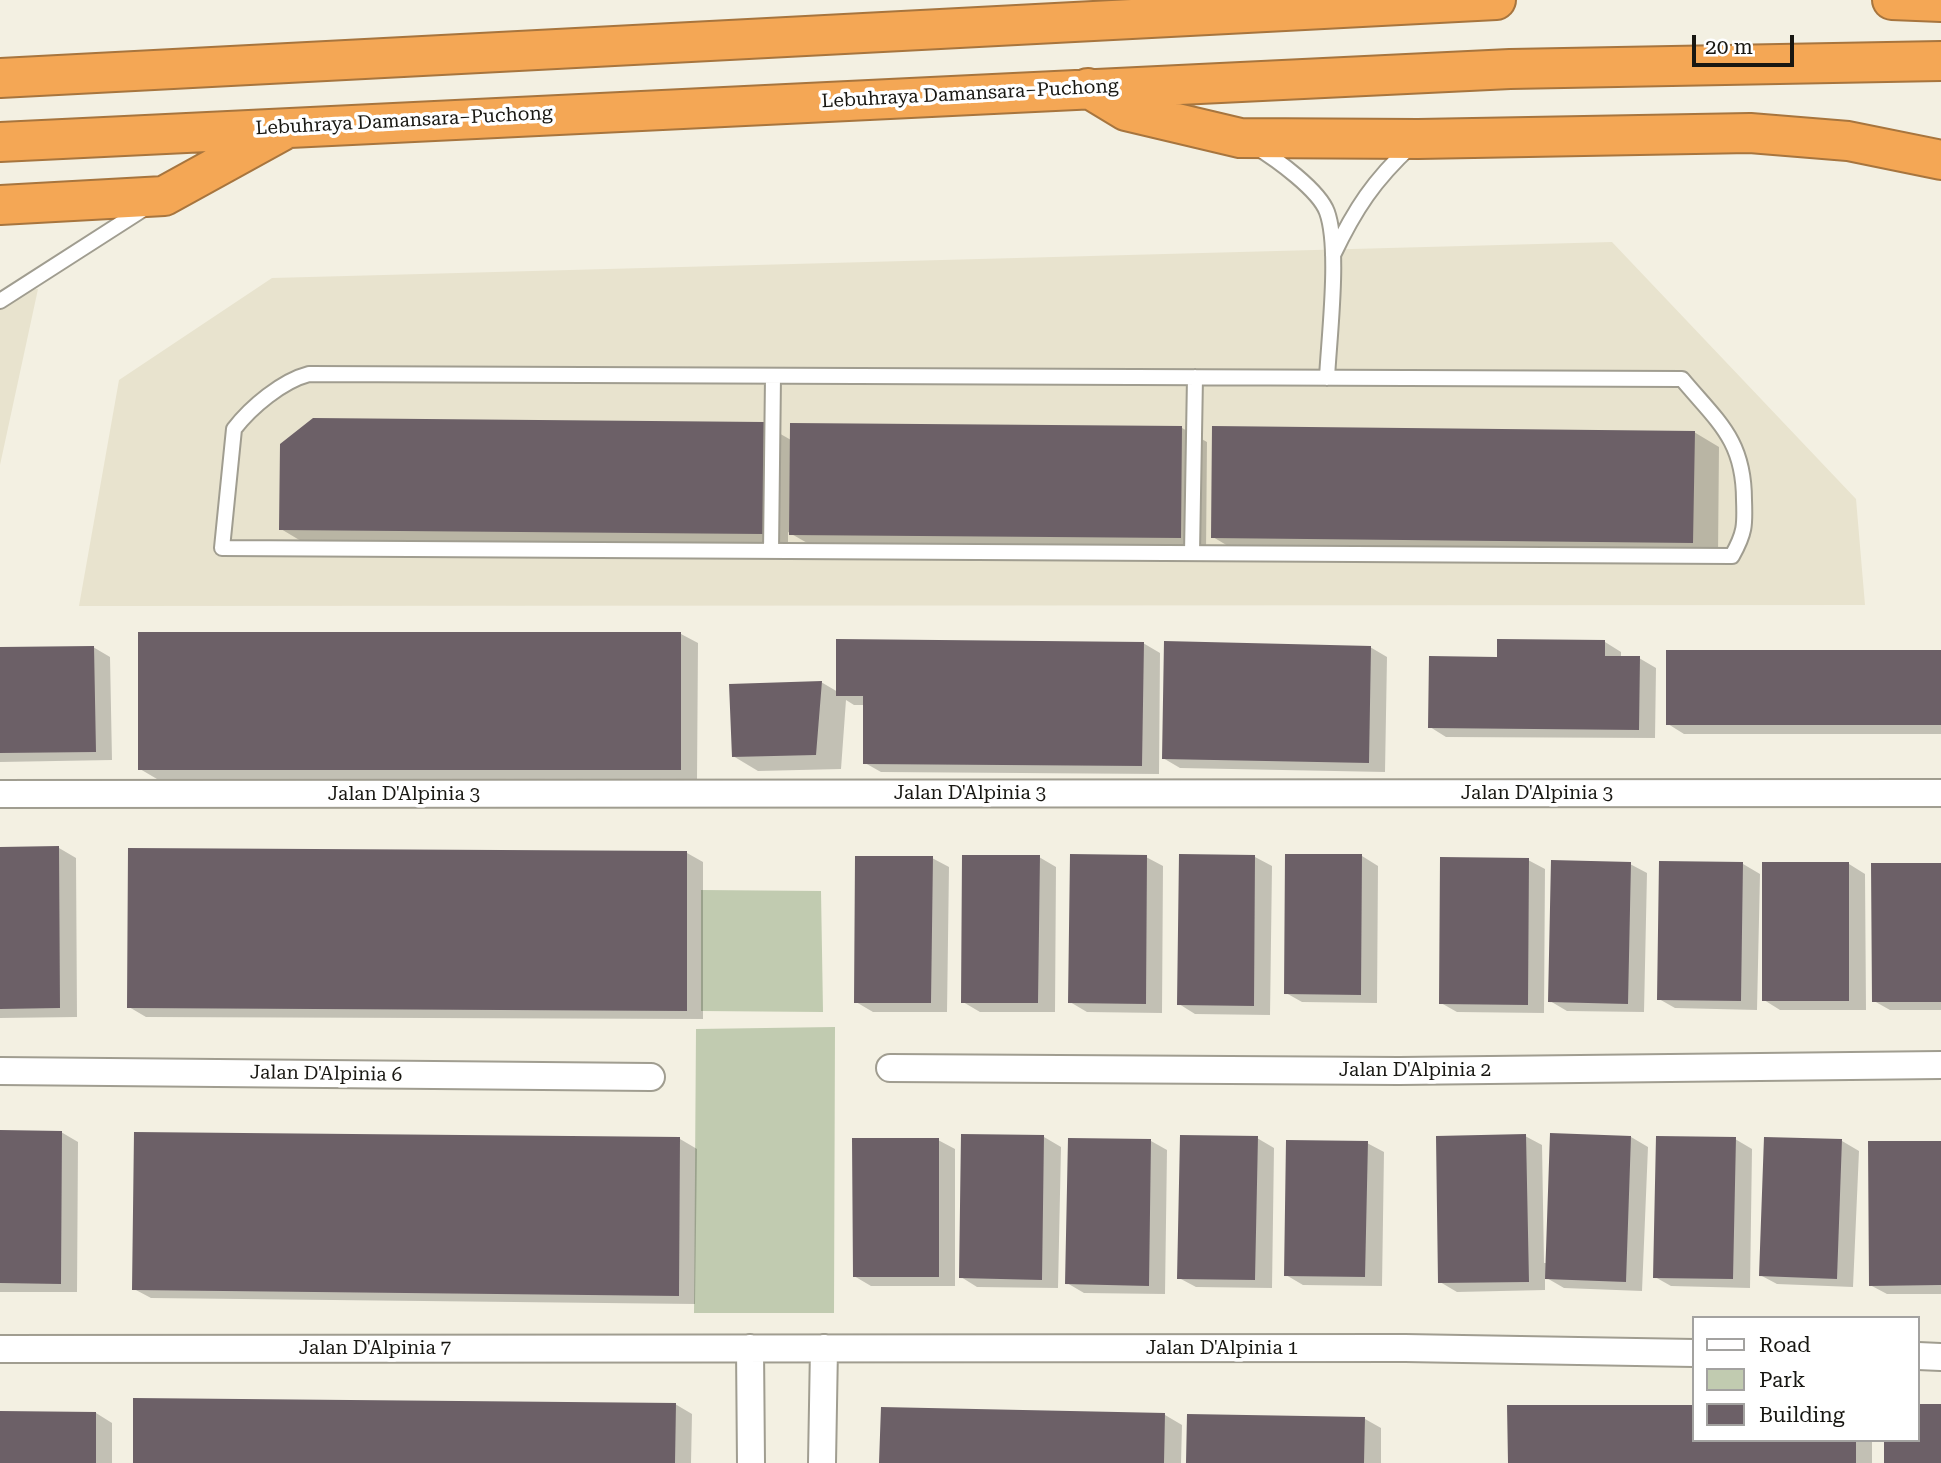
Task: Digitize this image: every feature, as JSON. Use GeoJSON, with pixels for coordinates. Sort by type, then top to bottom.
{"type":"FeatureCollection","features":[{"type":"Feature","properties":{"kind":"highway"},"geometry":{"type":"LineString","coordinates":[[0,78],[1496,0]]}},
{"type":"Feature","properties":{"kind":"highway"},"geometry":{"type":"LineString","coordinates":[[1892,0],[1941,2]]}},
{"type":"Feature","properties":{"kind":"highway","name":"Lebuhraya Damansara–Puchong"},"geometry":{"type":"LineString","coordinates":[[0,142],[1510,69],[1941,61]]}},
{"type":"Feature","properties":{"kind":"highway"},"geometry":{"type":"LineString","coordinates":[[1088,88],[1126,111],[1240,138],[1419,139],[1750,133],[1848,141],[1941,160]]}},
{"type":"Feature","properties":{"kind":"highway"},"geometry":{"type":"LineString","coordinates":[[0,205],[164,195],[290,127]]}},
{"type":"Feature","properties":{"kind":"street","name":"Jalan D'Alpinia 3"},"geometry":{"type":"LineString","coordinates":[[0,794],[1941,793]]}},
{"type":"Feature","properties":{"kind":"street","name":"Jalan D'Alpinia 2"},"geometry":{"type":"LineString","coordinates":[[890,1068],[1399,1071],[1941,1065]]}},
{"type":"Feature","properties":{"kind":"street","name":"Jalan D'Alpinia 6"},"geometry":{"type":"LineString","coordinates":[[0,1071],[651,1077]]}},
{"type":"Feature","properties":{"kind":"street","name":"Jalan D'Alpinia 1"},"geometry":{"type":"LineString","coordinates":[[750,1348],[1405,1348],[1692,1353]]}},
{"type":"Feature","properties":{"kind":"street"},"geometry":{"type":"LineString","coordinates":[[750,1348],[751,1463]]}},
{"type":"Feature","properties":{"kind":"street","name":"Jalan D'Alpinia 7"},"geometry":{"type":"LineString","coordinates":[[0,1349],[750,1348]]}},
{"type":"Feature","properties":{"kind":"street"},"geometry":{"type":"LineString","coordinates":[[822,1463],[824,1348]]}},
{"type":"Feature","properties":{"kind":"street"},"geometry":{"type":"LineString","coordinates":[[1920,1356],[1941,1357]]}},
{"type":"Feature","properties":{"kind":"lane"},"geometry":{"type":"LineString","coordinates":[[1240,138],[1298,178],[1327,211],[1333,257],[1327,378]]}},
{"type":"Feature","properties":{"kind":"lane"},"geometry":{"type":"LineString","coordinates":[[1333,257],[1354,210],[1382,172],[1419,139]]}},
{"type":"Feature","properties":{"kind":"lane"},"geometry":{"type":"LineString","coordinates":[[0,301],[164,195]]}},
{"type":"Feature","properties":{"kind":"lane"},"geometry":{"type":"LineString","coordinates":[[309,374],[1327,378],[1682,379],[1732,439],[1744,470],[1745,534],[1732,556],[222,548],[234,429],[243,418],[295,378],[309,374]]}},
{"type":"Feature","properties":{"kind":"lane"},"geometry":{"type":"LineString","coordinates":[[771,551],[773,376]]}},
{"type":"Feature","properties":{"kind":"lane"},"geometry":{"type":"LineString","coordinates":[[1192,553],[1195,377]]}},
{"type":"Feature","properties":{"kind":"shaded area"},"geometry":{"type":"Polygon","coordinates":[[[1612,242],[1856,499],[1865,605],[79,606],[119,380],[272,278],[1612,242]]]}},
{"type":"Feature","properties":{"kind":"shaded area"},"geometry":{"type":"Polygon","coordinates":[[[38,289],[0,465],[0,290],[38,289]]]}},
{"type":"Feature","properties":{"kind":"green space"},"geometry":{"type":"Polygon","coordinates":[[[701,890],[821,891],[823,1012],[701,1011],[701,890]]]}},
{"type":"Feature","properties":{"kind":"green space"},"geometry":{"type":"Polygon","coordinates":[[[835,1027],[834,1313],[694,1313],[696,1029],[835,1027]]]}},
{"type":"Feature","properties":{"kind":"building"},"geometry":{"type":"Polygon","coordinates":[[[313,418],[764,422],[763,534],[279,530],[280,444],[313,418]]]}},
{"type":"Feature","properties":{"kind":"building"},"geometry":{"type":"Polygon","coordinates":[[[790,423],[1182,426],[1181,538],[789,535],[790,423]]]}},
{"type":"Feature","properties":{"kind":"building"},"geometry":{"type":"Polygon","coordinates":[[[1212,426],[1695,431],[1693,543],[1211,538],[1212,426]]]}},
{"type":"Feature","properties":{"kind":"building"},"geometry":{"type":"Polygon","coordinates":[[[138,632],[681,632],[681,770],[138,770],[138,632]]]}},
{"type":"Feature","properties":{"kind":"building"},"geometry":{"type":"Polygon","coordinates":[[[836,639],[1144,642],[1142,766],[863,764],[863,696],[836,696],[836,639]]]}},
{"type":"Feature","properties":{"kind":"building"},"geometry":{"type":"Polygon","coordinates":[[[1497,639],[1605,640],[1605,656],[1640,656],[1639,730],[1428,728],[1429,656],[1497,657],[1497,639]]]}},
{"type":"Feature","properties":{"kind":"building"},"geometry":{"type":"Polygon","coordinates":[[[1164,641],[1371,646],[1369,763],[1162,759],[1164,641]]]}},
{"type":"Feature","properties":{"kind":"building"},"geometry":{"type":"Polygon","coordinates":[[[94,646],[96,752],[0,753],[0,647],[94,646]]]}},
{"type":"Feature","properties":{"kind":"building"},"geometry":{"type":"Polygon","coordinates":[[[1666,650],[1941,650],[1941,725],[1666,725],[1666,650]]]}},
{"type":"Feature","properties":{"kind":"building"},"geometry":{"type":"Polygon","coordinates":[[[822,681],[816,755],[732,757],[729,684],[822,681]]]}},
{"type":"Feature","properties":{"kind":"building"},"geometry":{"type":"Polygon","coordinates":[[[59,846],[60,1008],[0,1009],[0,847],[59,846]]]}},
{"type":"Feature","properties":{"kind":"building"},"geometry":{"type":"Polygon","coordinates":[[[128,848],[687,851],[687,1011],[127,1008],[128,848]]]}},
{"type":"Feature","properties":{"kind":"building"},"geometry":{"type":"Polygon","coordinates":[[[1070,854],[1147,855],[1146,1004],[1068,1003],[1070,854]]]}},
{"type":"Feature","properties":{"kind":"building"},"geometry":{"type":"Polygon","coordinates":[[[1179,854],[1255,855],[1254,1006],[1177,1005],[1179,854]]]}},
{"type":"Feature","properties":{"kind":"building"},"geometry":{"type":"Polygon","coordinates":[[[1285,854],[1362,854],[1361,995],[1284,994],[1285,854]]]}},
{"type":"Feature","properties":{"kind":"building"},"geometry":{"type":"Polygon","coordinates":[[[962,855],[1040,855],[1038,1003],[961,1003],[962,855]]]}},
{"type":"Feature","properties":{"kind":"building"},"geometry":{"type":"Polygon","coordinates":[[[855,856],[933,856],[931,1003],[854,1003],[855,856]]]}},
{"type":"Feature","properties":{"kind":"building"},"geometry":{"type":"Polygon","coordinates":[[[1440,857],[1529,858],[1528,1005],[1439,1004],[1440,857]]]}},
{"type":"Feature","properties":{"kind":"building"},"geometry":{"type":"Polygon","coordinates":[[[1551,860],[1631,862],[1628,1004],[1548,1002],[1551,860]]]}},
{"type":"Feature","properties":{"kind":"building"},"geometry":{"type":"Polygon","coordinates":[[[1659,861],[1743,862],[1741,1001],[1657,1000],[1659,861]]]}},
{"type":"Feature","properties":{"kind":"building"},"geometry":{"type":"Polygon","coordinates":[[[1762,862],[1849,862],[1849,1001],[1762,1001],[1762,862]]]}},
{"type":"Feature","properties":{"kind":"building"},"geometry":{"type":"Polygon","coordinates":[[[1871,863],[1941,863],[1941,1002],[1872,1002],[1871,863]]]}},
{"type":"Feature","properties":{"kind":"building"},"geometry":{"type":"Polygon","coordinates":[[[0,1130],[62,1131],[61,1284],[0,1283],[0,1130]]]}},
{"type":"Feature","properties":{"kind":"building"},"geometry":{"type":"Polygon","coordinates":[[[134,1132],[680,1137],[679,1296],[132,1290],[134,1132]]]}},
{"type":"Feature","properties":{"kind":"building"},"geometry":{"type":"Polygon","coordinates":[[[1550,1133],[1631,1136],[1626,1282],[1545,1279],[1550,1133]]]}},
{"type":"Feature","properties":{"kind":"building"},"geometry":{"type":"Polygon","coordinates":[[[961,1134],[1044,1135],[1042,1280],[959,1278],[961,1134]]]}},
{"type":"Feature","properties":{"kind":"building"},"geometry":{"type":"Polygon","coordinates":[[[1526,1134],[1529,1282],[1438,1283],[1436,1136],[1526,1134]]]}},
{"type":"Feature","properties":{"kind":"building"},"geometry":{"type":"Polygon","coordinates":[[[1180,1135],[1258,1136],[1255,1280],[1177,1279],[1180,1135]]]}},
{"type":"Feature","properties":{"kind":"building"},"geometry":{"type":"Polygon","coordinates":[[[1656,1136],[1736,1137],[1733,1279],[1653,1278],[1656,1136]]]}},
{"type":"Feature","properties":{"kind":"building"},"geometry":{"type":"Polygon","coordinates":[[[1764,1137],[1842,1139],[1837,1279],[1759,1276],[1764,1137]]]}},
{"type":"Feature","properties":{"kind":"building"},"geometry":{"type":"Polygon","coordinates":[[[852,1138],[939,1138],[939,1277],[853,1277],[852,1138]]]}},
{"type":"Feature","properties":{"kind":"building"},"geometry":{"type":"Polygon","coordinates":[[[1068,1138],[1151,1139],[1149,1286],[1065,1284],[1068,1138]]]}},
{"type":"Feature","properties":{"kind":"building"},"geometry":{"type":"Polygon","coordinates":[[[1286,1140],[1368,1141],[1365,1277],[1284,1276],[1286,1140]]]}},
{"type":"Feature","properties":{"kind":"building"},"geometry":{"type":"Polygon","coordinates":[[[1868,1141],[1941,1141],[1941,1285],[1869,1286],[1868,1141]]]}},
{"type":"Feature","properties":{"kind":"building"},"geometry":{"type":"Polygon","coordinates":[[[133,1398],[676,1403],[675,1463],[133,1463],[133,1398]]]}},
{"type":"Feature","properties":{"kind":"building"},"geometry":{"type":"Polygon","coordinates":[[[1920,1404],[1941,1404],[1941,1463],[1884,1463],[1884,1442],[1920,1442],[1920,1404]]]}},
{"type":"Feature","properties":{"kind":"building"},"geometry":{"type":"Polygon","coordinates":[[[1507,1405],[1692,1405],[1692,1442],[1856,1442],[1856,1463],[1508,1463],[1507,1405]]]}},
{"type":"Feature","properties":{"kind":"building"},"geometry":{"type":"Polygon","coordinates":[[[881,1407],[1165,1413],[1164,1463],[879,1463],[881,1407]]]}},
{"type":"Feature","properties":{"kind":"building"},"geometry":{"type":"Polygon","coordinates":[[[0,1411],[96,1412],[96,1463],[0,1463],[0,1411]]]}},
{"type":"Feature","properties":{"kind":"building"},"geometry":{"type":"Polygon","coordinates":[[[1187,1414],[1365,1417],[1364,1463],[1186,1463],[1187,1414]]]}}]}
